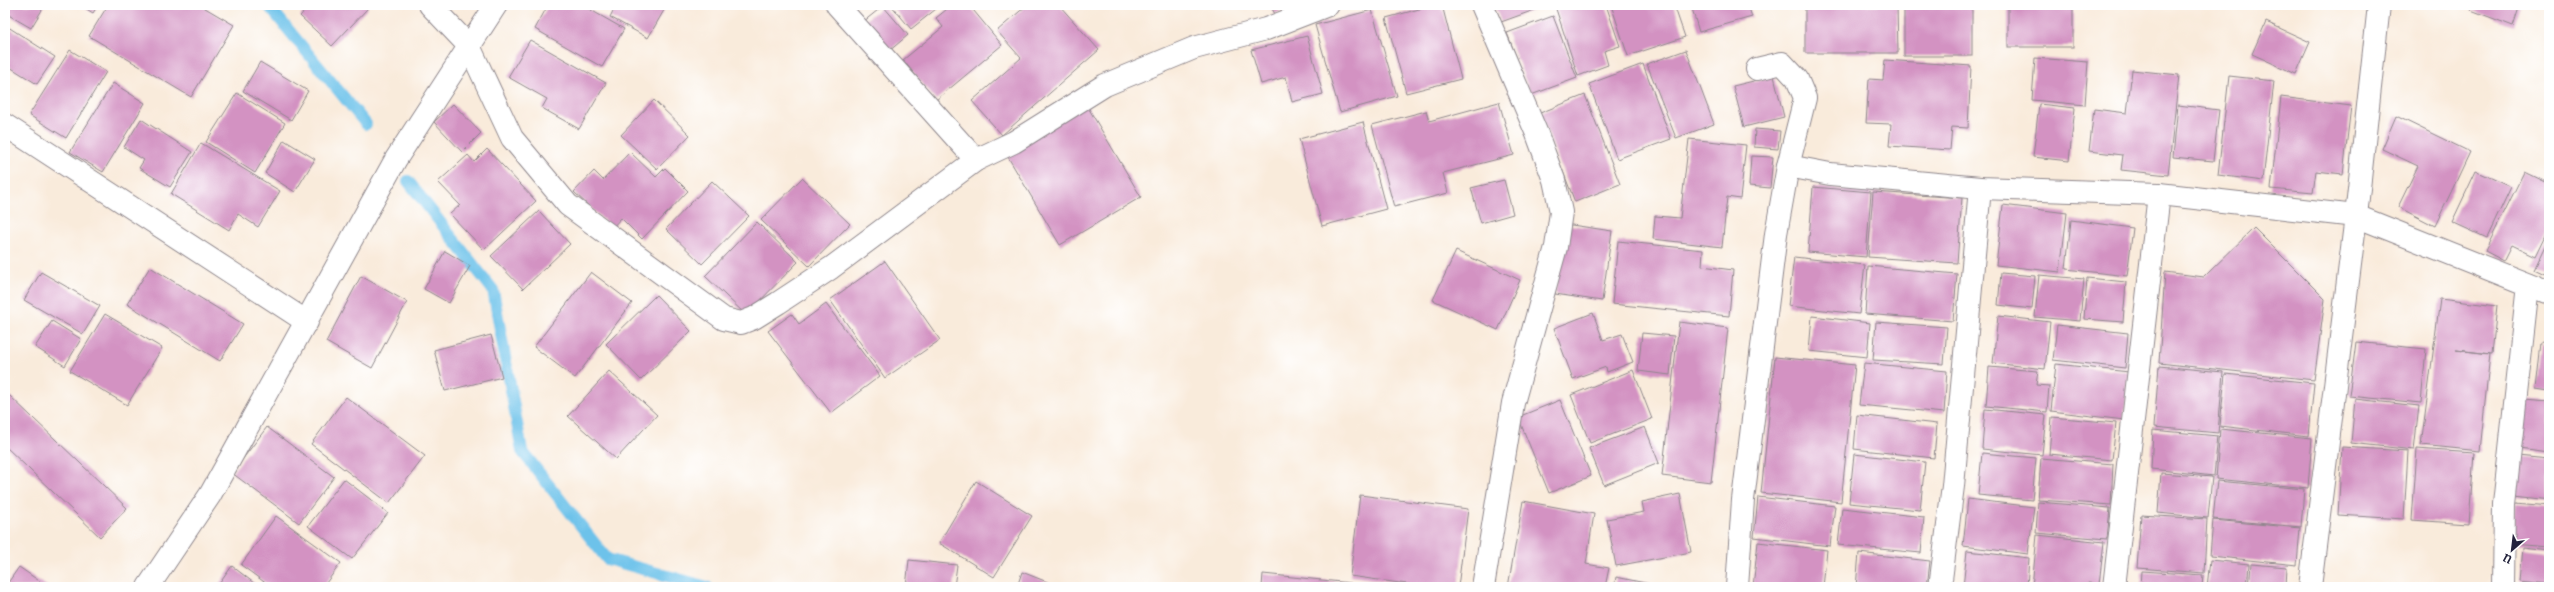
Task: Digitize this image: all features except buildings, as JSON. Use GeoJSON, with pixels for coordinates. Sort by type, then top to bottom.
{"type":"FeatureCollection","features":[{"type":"Feature","properties":{"kind":"street"},"geometry":{"type":"LineString","coordinates":[[430,5],[469,46],[512,138],[568,205],[724,319],[741,323],[754,318],[831,268],[976,160],[1014,142],[1105,84],[1194,48],[1266,29],[1328,5]]}},
{"type":"Feature","properties":{"kind":"street"},"geometry":{"type":"LineString","coordinates":[[148,587],[210,495],[396,159],[496,5]]}},
{"type":"Feature","properties":{"kind":"street"},"geometry":{"type":"LineString","coordinates":[[837,5],[976,160]]}},
{"type":"Feature","properties":{"kind":"street"},"geometry":{"type":"LineString","coordinates":[[1482,5],[1537,134],[1554,180],[1561,212],[1556,247],[1513,403],[1483,587]]}},
{"type":"Feature","properties":{"kind":"street"},"geometry":{"type":"LineString","coordinates":[[2310,587],[2356,216],[2379,5]]}},
{"type":"Feature","properties":{"kind":"street"},"geometry":{"type":"LineString","coordinates":[[1737,587],[1743,500],[1776,234],[1788,166],[1805,98],[1797,79],[1782,62],[1757,69]]}},
{"type":"Feature","properties":{"kind":"street"},"geometry":{"type":"LineString","coordinates":[[5,126],[306,322]]}},
{"type":"Feature","properties":{"kind":"street"},"geometry":{"type":"LineString","coordinates":[[1788,166],[1830,174],[1980,188],[2159,194],[2356,216],[2549,293]]}},
{"type":"Feature","properties":{"kind":"street"},"geometry":{"type":"LineString","coordinates":[[1940,587],[1953,486],[1980,188]]}},
{"type":"Feature","properties":{"kind":"street"},"geometry":{"type":"LineString","coordinates":[[2114,587],[2159,194]]}},
{"type":"Feature","properties":{"kind":"street"},"geometry":{"type":"LineString","coordinates":[[2503,587],[2504,504],[2528,285]]}},
{"type":"Feature","properties":{"kind":"waterway"},"geometry":{"type":"LineString","coordinates":[[268,5],[366,124]]}},
{"type":"Feature","properties":{"kind":"waterway"},"geometry":{"type":"LineString","coordinates":[[408,181],[493,290],[522,451],[607,559],[707,587]]}}]}
